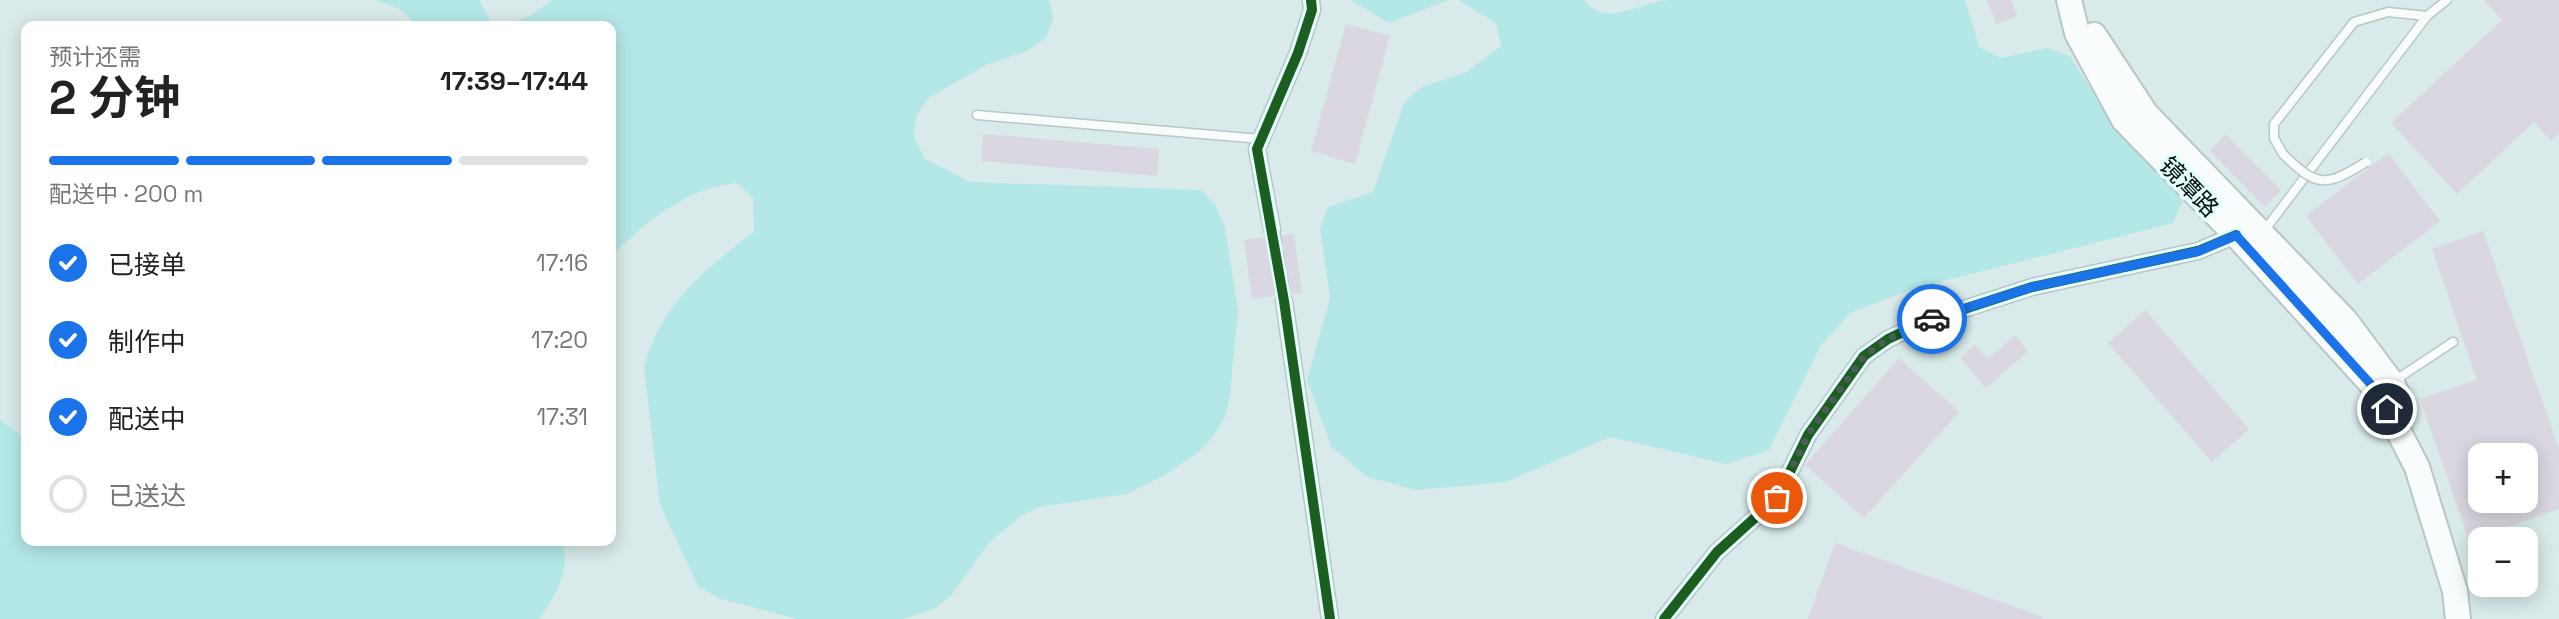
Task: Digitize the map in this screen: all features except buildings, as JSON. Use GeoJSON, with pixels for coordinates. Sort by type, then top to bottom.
{"type":"FeatureCollection","features":[{"type":"Feature","properties":{"kind":"main road","name":"镜潭路"},"geometry":{"type":"LineString","coordinates":[[2069,0],[2077,33],[2123,120],[2236,235],[2376,390],[2417,467],[2455,592],[2458,619]]}},
{"type":"Feature","properties":{"kind":"main road","name":"镜潭路"},"geometry":{"type":"LineString","coordinates":[[2084,0],[2092,31],[2146,114],[2345,320],[2392,383],[2430,459],[2466,572],[2471,619]]}},
{"type":"Feature","properties":{"kind":"street"},"geometry":{"type":"LineString","coordinates":[[1272,229],[1257,149],[1298,53],[1312,10],[1311,0]]}},
{"type":"Feature","properties":{"kind":"street"},"geometry":{"type":"LineString","coordinates":[[1664,619],[1717,552],[1777,498],[1808,435],[1864,356],[1888,339],[1924,322],[2032,287],[2199,251],[2236,235]]}},
{"type":"Feature","properties":{"kind":"street"},"geometry":{"type":"LineString","coordinates":[[1284,301],[1330,619]]}},
{"type":"Feature","properties":{"kind":"lane"},"geometry":{"type":"LineString","coordinates":[[2263,234],[2427,16],[2447,0]]}},
{"type":"Feature","properties":{"kind":"lane"},"geometry":{"type":"LineString","coordinates":[[2366,162],[2344,176],[2323,182],[2303,174],[2283,154],[2274,138],[2274,124],[2354,22],[2388,12],[2427,16]]}},
{"type":"Feature","properties":{"kind":"lane"},"geometry":{"type":"LineString","coordinates":[[977,115],[1261,139]]}},
{"type":"Feature","properties":{"kind":"lane"},"geometry":{"type":"LineString","coordinates":[[2392,383],[2453,342]]}},
{"type":"Feature","properties":{"kind":"shaded area"},"geometry":{"type":"Polygon","coordinates":[[[375,0],[479,0],[490,21],[412,21],[404,12],[375,0]]]}},
{"type":"Feature","properties":{"kind":"shaded area"},"geometry":{"type":"Polygon","coordinates":[[[552,0],[1049,0],[1053,18],[1046,38],[1027,51],[986,65],[928,98],[916,117],[914,137],[925,159],[970,182],[1202,190],[1216,206],[1225,227],[1238,311],[1226,415],[1215,434],[1200,451],[1165,475],[1126,494],[1040,507],[1021,516],[989,543],[952,594],[936,608],[903,619],[797,619],[718,598],[698,586],[660,505],[644,368],[660,327],[672,308],[702,274],[754,232],[753,198],[736,183],[699,192],[653,219],[616,251],[616,21],[517,21],[552,0]]]}},
{"type":"Feature","properties":{"kind":"shaded area"},"geometry":{"type":"Polygon","coordinates":[[[1351,0],[1449,0],[1389,23],[1351,0]]]}},
{"type":"Feature","properties":{"kind":"shaded area"},"geometry":{"type":"Polygon","coordinates":[[[1458,0],[1584,0],[1594,9],[1614,13],[1669,0],[1965,0],[1979,47],[2001,58],[2047,48],[2070,56],[2106,114],[2169,182],[2182,202],[2173,223],[1915,288],[1850,313],[1820,347],[1769,450],[1726,464],[1610,437],[1506,482],[1416,490],[1367,477],[1331,446],[1307,380],[1330,298],[1320,228],[1328,207],[1373,192],[1404,103],[1421,87],[1465,73],[1501,46],[1496,23],[1458,0]]]}},
{"type":"Feature","properties":{"kind":"shaded area"},"geometry":{"type":"Polygon","coordinates":[[[0,419],[21,436],[21,546],[563,546],[564,552],[565,562],[560,582],[539,619],[0,619],[0,419]]]}},
{"type":"Feature","properties":{"kind":"tunnel"},"geometry":{"type":"LineString","coordinates":[[1272,229],[1284,301]]}},
{"type":"Feature","properties":{"kind":"cycle path"},"geometry":{"type":"LineString","coordinates":[[1311,0],[1312,10],[1298,53],[1257,149],[1284,301],[1330,619]]}},
{"type":"Feature","properties":{"kind":"cycle path"},"geometry":{"type":"LineString","coordinates":[[1664,619],[1717,552],[1777,498],[1808,435],[1864,356],[1888,339],[1924,322],[2032,287],[2198,251],[2236,235]]}},
{"type":"Feature","properties":{"kind":"way so far"},"geometry":{"type":"LineString","coordinates":[[1777,498],[1808,435],[1864,356],[1888,339],[1932,319]]}},
{"type":"Feature","properties":{"kind":"route"},"geometry":{"type":"LineString","coordinates":[[1932,319],[2032,287],[2199,251],[2236,235],[2376,390],[2387,409]]}}]}
